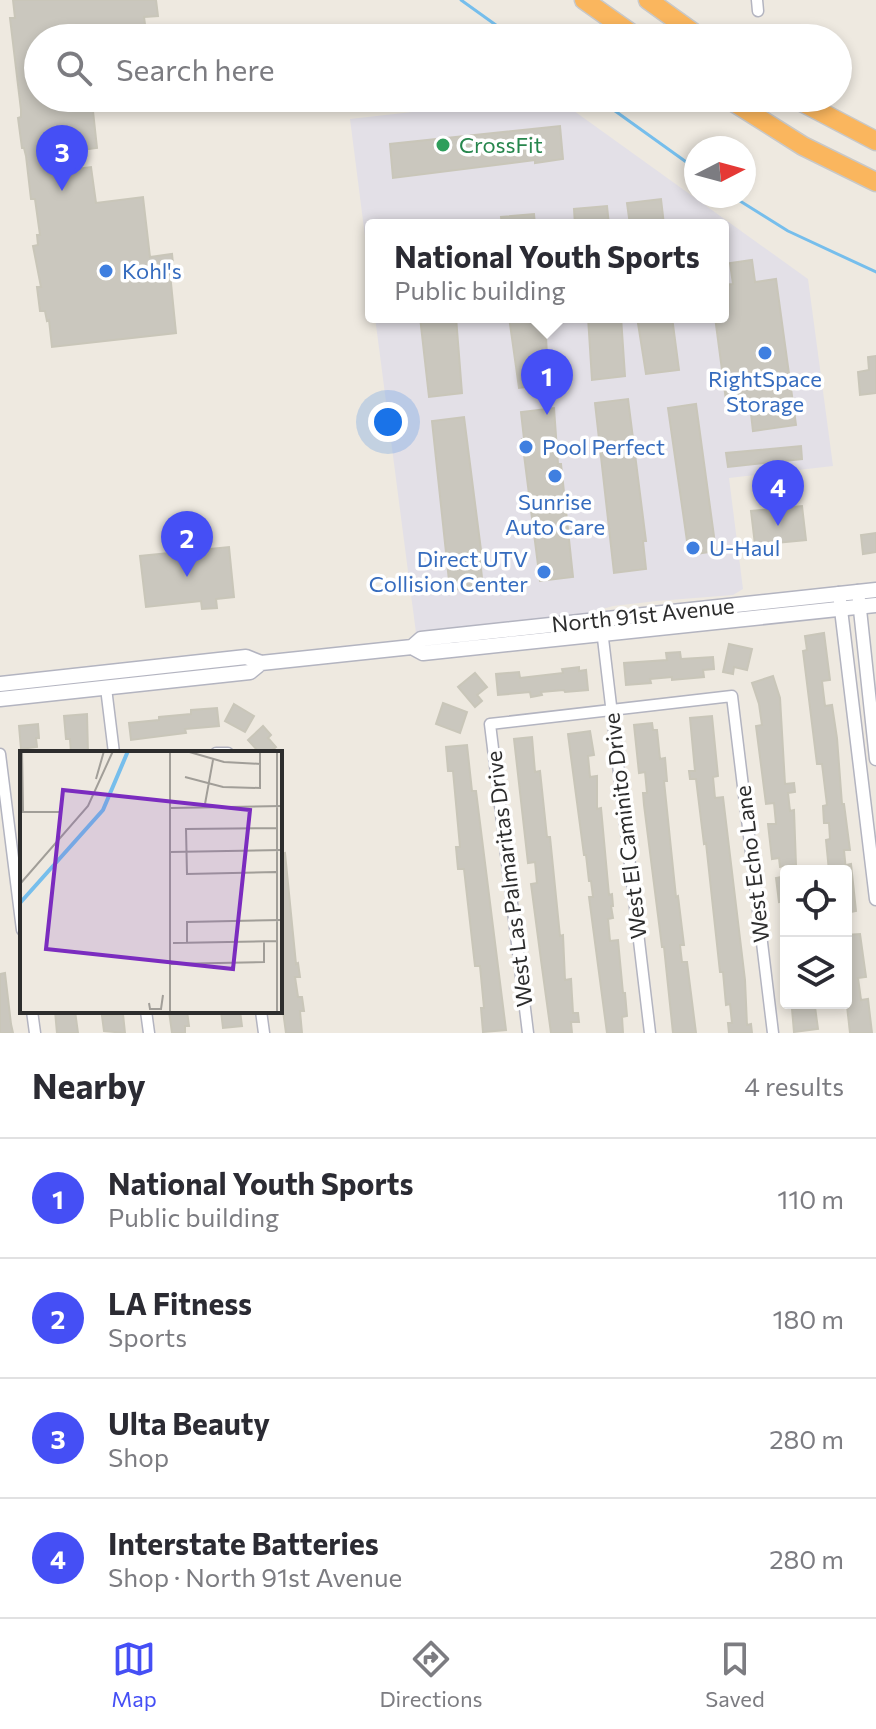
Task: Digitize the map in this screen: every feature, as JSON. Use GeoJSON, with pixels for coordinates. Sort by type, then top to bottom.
{"type":"FeatureCollection","features":[{"type":"Feature","properties":{"kind":"highway"},"geometry":{"type":"LineString","coordinates":[[584,0],[618,24]]}},
{"type":"Feature","properties":{"kind":"highway"},"geometry":{"type":"LineString","coordinates":[[648,0],[681,24]]}},
{"type":"Feature","properties":{"kind":"highway"},"geometry":{"type":"LineString","coordinates":[[749,112],[803,146],[876,182]]}},
{"type":"Feature","properties":{"kind":"highway"},"geometry":{"type":"LineString","coordinates":[[821,112],[876,141]]}},
{"type":"Feature","properties":{"kind":"main road","name":"North 91st Avenue"},"geometry":{"type":"LineString","coordinates":[[0,684],[246,657],[261,663],[412,647],[421,639],[601,627],[858,599],[876,590]]}},
{"type":"Feature","properties":{"kind":"main road","name":"North 91st Avenue"},"geometry":{"type":"LineString","coordinates":[[858,599],[876,605]]}},
{"type":"Feature","properties":{"kind":"main road","name":"North 91st Avenue"},"geometry":{"type":"LineString","coordinates":[[0,699],[250,672],[261,663]]}},
{"type":"Feature","properties":{"kind":"main road"},"geometry":{"type":"LineString","coordinates":[[106,688],[118,679],[155,674],[178,665]]}},
{"type":"Feature","properties":{"kind":"street"},"geometry":{"type":"LineString","coordinates":[[858,599],[876,759]]}},
{"type":"Feature","properties":{"kind":"street"},"geometry":{"type":"LineString","coordinates":[[840,601],[876,899]]}},
{"type":"Feature","properties":{"kind":"street","name":"West El Caminito Drive"},"geometry":{"type":"LineString","coordinates":[[601,627],[650,1033]]}},
{"type":"Feature","properties":{"kind":"street"},"geometry":{"type":"LineString","coordinates":[[106,688],[114,751]]}},
{"type":"Feature","properties":{"kind":"street","name":"West Echo Lane"},"geometry":{"type":"LineString","coordinates":[[611,710],[732,696],[773,1033]]}},
{"type":"Feature","properties":{"kind":"street","name":"West Las Palmaritas Drive"},"geometry":{"type":"LineString","coordinates":[[528,1033],[490,724],[611,710]]}},
{"type":"Feature","properties":{"kind":"street"},"geometry":{"type":"LineString","coordinates":[[0,754],[20,914]]}},
{"type":"Feature","properties":{"kind":"street"},"geometry":{"type":"LineString","coordinates":[[862,784],[876,783]]}},
{"type":"Feature","properties":{"kind":"street"},"geometry":{"type":"LineString","coordinates":[[32,1013],[35,1033]]}},
{"type":"Feature","properties":{"kind":"street"},"geometry":{"type":"LineString","coordinates":[[146,1013],[149,1033]]}},
{"type":"Feature","properties":{"kind":"street"},"geometry":{"type":"LineString","coordinates":[[261,1013],[264,1033]]}},
{"type":"Feature","properties":{"kind":"shaded area"},"geometry":{"type":"Polygon","coordinates":[[[412,112],[575,112],[684,190],[684,208],[709,208],[724,219],[365,219],[365,236],[350,119],[412,112]]]}},
{"type":"Feature","properties":{"kind":"shaded area"},"geometry":{"type":"Polygon","coordinates":[[[729,222],[808,279],[833,466],[729,478],[743,589],[733,595],[613,606],[582,615],[416,633],[376,323],[729,323],[729,222]]]}},
{"type":"Feature","properties":{"kind":"building","name":"Kohl's"},"geometry":{"type":"Polygon","coordinates":[[[13,0],[156,0],[158,16],[144,17],[145,24],[24,24],[24,112],[93,112],[97,148],[74,151],[76,169],[91,167],[96,203],[143,197],[150,257],[172,254],[174,273],[170,273],[176,333],[52,347],[49,320],[45,311],[40,311],[37,287],[41,287],[33,246],[38,245],[37,235],[40,235],[18,118],[21,117],[21,110],[10,18],[15,18],[13,0]]]}},
{"type":"Feature","properties":{"kind":"building"},"geometry":{"type":"Polygon","coordinates":[[[560,126],[563,159],[393,178],[390,144],[560,126]]]}},
{"type":"Feature","properties":{"kind":"building"},"geometry":{"type":"Polygon","coordinates":[[[661,199],[663,219],[629,219],[627,203],[661,199]]]}},
{"type":"Feature","properties":{"kind":"building"},"geometry":{"type":"Polygon","coordinates":[[[607,206],[608,219],[575,219],[574,209],[607,206]]]}},
{"type":"Feature","properties":{"kind":"building"},"geometry":{"type":"Polygon","coordinates":[[[534,214],[534,219],[501,219],[534,214]]]}},
{"type":"Feature","properties":{"kind":"building","name":"RightSpace Storage"},"geometry":{"type":"Polygon","coordinates":[[[752,260],[755,282],[776,279],[796,425],[753,431],[750,405],[727,408],[716,323],[729,323],[729,284],[733,284],[730,263],[752,260]]]}},
{"type":"Feature","properties":{"kind":"building"},"geometry":{"type":"Polygon","coordinates":[[[421,323],[456,323],[462,393],[429,397],[421,323]]]}},
{"type":"Feature","properties":{"kind":"building"},"geometry":{"type":"Polygon","coordinates":[[[510,323],[545,323],[552,384],[519,388],[510,323]]]}},
{"type":"Feature","properties":{"kind":"building"},"geometry":{"type":"Polygon","coordinates":[[[588,323],[621,323],[625,376],[592,380],[588,323]]]}},
{"type":"Feature","properties":{"kind":"building"},"geometry":{"type":"Polygon","coordinates":[[[638,323],[673,323],[679,370],[646,374],[638,323]]]}},
{"type":"Feature","properties":{"kind":"building"},"geometry":{"type":"Polygon","coordinates":[[[876,356],[876,393],[860,395],[858,372],[869,370],[868,357],[876,356]]]}},
{"type":"Feature","properties":{"kind":"building"},"geometry":{"type":"Polygon","coordinates":[[[628,399],[646,541],[643,541],[646,569],[614,573],[595,403],[628,399]]]}},
{"type":"Feature","properties":{"kind":"building"},"geometry":{"type":"Polygon","coordinates":[[[696,404],[716,551],[689,555],[668,408],[696,404]]]}},
{"type":"Feature","properties":{"kind":"building"},"geometry":{"type":"Polygon","coordinates":[[[554,408],[573,577],[540,581],[521,412],[554,408]]]}},
{"type":"Feature","properties":{"kind":"building"},"geometry":{"type":"Polygon","coordinates":[[[464,417],[483,587],[450,590],[432,421],[464,417]]]}},
{"type":"Feature","properties":{"kind":"building"},"geometry":{"type":"Polygon","coordinates":[[[801,446],[802,459],[728,467],[726,453],[801,446]]]}},
{"type":"Feature","properties":{"kind":"building"},"geometry":{"type":"Polygon","coordinates":[[[802,506],[806,540],[755,545],[751,511],[802,506]]]}},
{"type":"Feature","properties":{"kind":"building"},"geometry":{"type":"Polygon","coordinates":[[[876,533],[876,552],[863,554],[861,535],[876,533]]]}},
{"type":"Feature","properties":{"kind":"building"},"geometry":{"type":"Polygon","coordinates":[[[229,547],[234,597],[216,599],[217,608],[202,609],[201,601],[146,607],[140,556],[229,547]]]}},
{"type":"Feature","properties":{"kind":"building"},"geometry":{"type":"Polygon","coordinates":[[[824,633],[830,680],[822,681],[825,706],[832,705],[837,738],[842,804],[850,850],[844,850],[845,865],[828,865],[826,840],[830,839],[829,823],[824,823],[823,806],[827,805],[822,764],[817,764],[803,651],[807,650],[805,636],[824,633]]]}},
{"type":"Feature","properties":{"kind":"building"},"geometry":{"type":"Polygon","coordinates":[[[729,644],[752,649],[747,670],[734,667],[733,674],[723,672],[729,644]]]}},
{"type":"Feature","properties":{"kind":"building"},"geometry":{"type":"Polygon","coordinates":[[[680,652],[681,659],[713,657],[714,669],[703,670],[704,677],[650,679],[651,683],[626,685],[624,663],[667,660],[666,653],[680,652]]]}},
{"type":"Feature","properties":{"kind":"building"},"geometry":{"type":"Polygon","coordinates":[[[579,667],[579,671],[586,670],[588,690],[541,692],[542,695],[531,697],[530,692],[498,695],[496,674],[519,672],[520,678],[563,673],[562,669],[579,667]]]}},
{"type":"Feature","properties":{"kind":"building"},"geometry":{"type":"Polygon","coordinates":[[[475,673],[487,687],[477,695],[482,701],[475,707],[458,687],[475,673]]]}},
{"type":"Feature","properties":{"kind":"building"},"geometry":{"type":"Polygon","coordinates":[[[773,676],[780,698],[785,784],[794,783],[795,792],[788,793],[790,811],[794,810],[796,865],[780,867],[779,858],[772,859],[768,824],[776,824],[774,803],[766,804],[756,726],[762,725],[752,683],[773,676]]]}},
{"type":"Feature","properties":{"kind":"building"},"geometry":{"type":"Polygon","coordinates":[[[443,703],[467,712],[460,733],[436,724],[443,703]]]}},
{"type":"Feature","properties":{"kind":"building"},"geometry":{"type":"Polygon","coordinates":[[[234,704],[254,716],[245,732],[225,721],[234,704]]]}},
{"type":"Feature","properties":{"kind":"building"},"geometry":{"type":"Polygon","coordinates":[[[217,708],[219,726],[131,740],[129,723],[217,708]]]}},
{"type":"Feature","properties":{"kind":"building"},"geometry":{"type":"Polygon","coordinates":[[[87,714],[88,751],[71,751],[70,739],[66,739],[64,716],[87,714]]]}},
{"type":"Feature","properties":{"kind":"building"},"geometry":{"type":"Polygon","coordinates":[[[712,716],[718,776],[713,777],[715,798],[723,797],[745,980],[747,1025],[751,1024],[752,1033],[729,1033],[728,1023],[732,1023],[730,1004],[726,1005],[723,972],[720,972],[706,843],[696,779],[690,779],[689,771],[695,771],[690,718],[712,716]]]}},
{"type":"Feature","properties":{"kind":"building"},"geometry":{"type":"Polygon","coordinates":[[[652,723],[653,730],[657,730],[660,759],[665,758],[667,781],[664,781],[684,945],[680,945],[682,962],[687,962],[696,1033],[673,1033],[644,805],[643,793],[647,793],[645,772],[639,773],[634,725],[652,723]]]}},
{"type":"Feature","properties":{"kind":"building"},"geometry":{"type":"Polygon","coordinates":[[[38,724],[37,747],[21,749],[19,726],[38,724]]]}},
{"type":"Feature","properties":{"kind":"building"},"geometry":{"type":"Polygon","coordinates":[[[263,726],[276,747],[271,751],[258,751],[248,740],[263,726]]]}},
{"type":"Feature","properties":{"kind":"building"},"geometry":{"type":"Polygon","coordinates":[[[590,731],[594,755],[588,756],[590,777],[597,776],[597,809],[601,808],[609,895],[612,894],[613,918],[608,919],[610,941],[618,940],[625,993],[627,1016],[622,1017],[623,1033],[607,1033],[589,897],[593,897],[591,881],[584,855],[568,734],[590,731]]]}},
{"type":"Feature","properties":{"kind":"building"},"geometry":{"type":"Polygon","coordinates":[[[532,737],[535,772],[540,771],[547,837],[550,837],[560,936],[563,935],[565,980],[571,979],[573,1013],[578,1013],[579,1022],[571,1022],[572,1033],[551,1033],[541,960],[531,884],[537,883],[535,862],[528,863],[514,739],[532,737]]]}},
{"type":"Feature","properties":{"kind":"building"},"geometry":{"type":"Polygon","coordinates":[[[467,745],[472,791],[476,791],[506,1030],[483,1032],[480,966],[475,966],[464,869],[458,869],[456,847],[460,847],[453,771],[448,771],[446,747],[467,745]]]}},
{"type":"Feature","properties":{"kind":"building"},"geometry":{"type":"Polygon","coordinates":[[[285,853],[296,964],[300,977],[295,977],[304,1011],[300,1011],[302,1033],[286,1033],[282,1004],[282,854],[285,853]]]}},
{"type":"Feature","properties":{"kind":"building"},"geometry":{"type":"Polygon","coordinates":[[[852,873],[856,911],[852,912],[852,873]]]}},
{"type":"Feature","properties":{"kind":"building"},"geometry":{"type":"Polygon","coordinates":[[[780,877],[780,902],[779,902],[776,878],[780,877]]]}},
{"type":"Feature","properties":{"kind":"building"},"geometry":{"type":"Polygon","coordinates":[[[860,934],[866,977],[858,978],[861,1000],[868,999],[872,1033],[850,1033],[847,1009],[852,1009],[852,935],[860,934]]]}},
{"type":"Feature","properties":{"kind":"building"},"geometry":{"type":"Polygon","coordinates":[[[5,973],[13,1033],[0,1033],[0,974],[5,973]]]}},
{"type":"Feature","properties":{"kind":"building"},"geometry":{"type":"Polygon","coordinates":[[[792,1009],[815,1009],[818,1029],[794,1032],[792,1009]]]}},
{"type":"Feature","properties":{"kind":"building"},"geometry":{"type":"Polygon","coordinates":[[[55,1013],[75,1013],[78,1033],[57,1033],[55,1013]]]}},
{"type":"Feature","properties":{"kind":"building"},"geometry":{"type":"Polygon","coordinates":[[[169,1013],[187,1013],[189,1026],[185,1026],[185,1033],[172,1033],[169,1013]]]}},
{"type":"Feature","properties":{"kind":"building"},"geometry":{"type":"Polygon","coordinates":[[[221,1013],[240,1013],[242,1026],[223,1028],[221,1013]]]}},
{"type":"Feature","properties":{"kind":"building"},"geometry":{"type":"Polygon","coordinates":[[[123,1014],[125,1033],[104,1031],[102,1016],[123,1014]]]}},
{"type":"Feature","properties":{"kind":"waterway"},"geometry":{"type":"LineString","coordinates":[[461,0],[494,24]]}},
{"type":"Feature","properties":{"kind":"waterway"},"geometry":{"type":"LineString","coordinates":[[617,112],[684,160]]}},
{"type":"Feature","properties":{"kind":"waterway"},"geometry":{"type":"LineString","coordinates":[[751,208],[788,231],[876,272]]}},
{"type":"Feature","properties":{"kind":"place","name":"CrossFit"},"geometry":{"type":"Point","coordinates":[443,145]}},
{"type":"Feature","properties":{"kind":"place","name":"Ulta Beauty"},"geometry":{"type":"Point","coordinates":[62,191]}},
{"type":"Feature","properties":{"kind":"place","name":"Kohl's"},"geometry":{"type":"Point","coordinates":[106,271]}},
{"type":"Feature","properties":{"kind":"place","name":"RightSpace Storage"},"geometry":{"type":"Point","coordinates":[765,353]}},
{"type":"Feature","properties":{"kind":"place","name":"National Youth Sports"},"geometry":{"type":"Point","coordinates":[547,415]}},
{"type":"Feature","properties":{"kind":"place","name":"Pool Perfect"},"geometry":{"type":"Point","coordinates":[526,447]}},
{"type":"Feature","properties":{"kind":"place","name":"Sunrise Auto Care"},"geometry":{"type":"Point","coordinates":[555,476]}},
{"type":"Feature","properties":{"kind":"place","name":"Interstate Batteries"},"geometry":{"type":"Point","coordinates":[778,526]}},
{"type":"Feature","properties":{"kind":"place","name":"U-Haul"},"geometry":{"type":"Point","coordinates":[693,548]}},
{"type":"Feature","properties":{"kind":"place","name":"Direct UTV Collision Center"},"geometry":{"type":"Point","coordinates":[544,572]}},
{"type":"Feature","properties":{"kind":"place","name":"LA Fitness"},"geometry":{"type":"Point","coordinates":[187,577]}}]}
